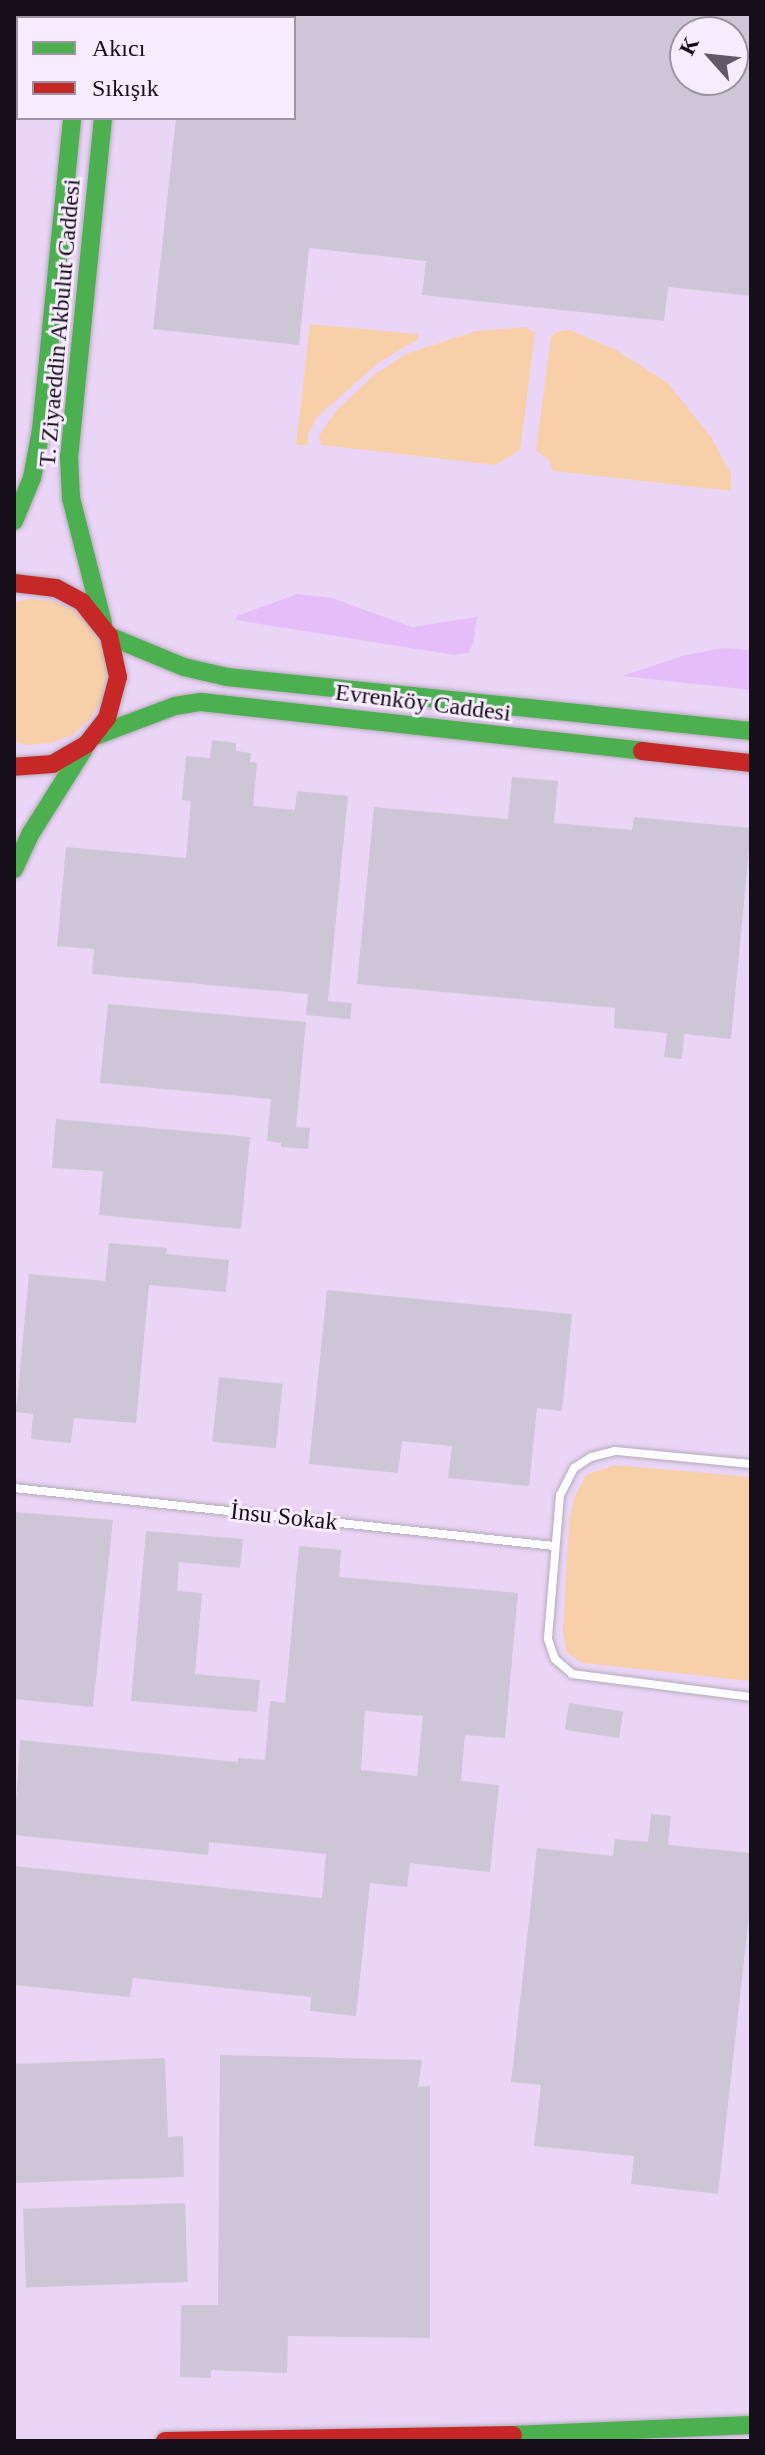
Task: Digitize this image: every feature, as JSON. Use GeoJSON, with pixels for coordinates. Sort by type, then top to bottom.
{"type":"FeatureCollection","features":[{"type":"Feature","properties":{"kind":"street","name":"T. Ziyaeddin Akbulut Caddesi"},"geometry":{"type":"LineString","coordinates":[[14,521],[32,478],[41,430],[72,120]]}},
{"type":"Feature","properties":{"kind":"street","name":"T. Ziyaeddin Akbulut Caddesi"},"geometry":{"type":"LineString","coordinates":[[14,869],[31,833],[107,718],[116,692],[117,663],[71,498],[69,456],[103,120]]}},
{"type":"Feature","properties":{"kind":"street","name":"Evrenköy Caddesi"},"geometry":{"type":"LineString","coordinates":[[14,583],[42,584],[70,594],[106,630],[184,667],[227,677],[751,731]]}},
{"type":"Feature","properties":{"kind":"street","name":"Evrenköy Caddesi"},"geometry":{"type":"LineString","coordinates":[[14,767],[53,764],[91,740],[175,706],[215,703],[751,763]]}},
{"type":"Feature","properties":{"kind":"street"},"geometry":{"type":"LineString","coordinates":[[165,2441],[533,2435],[751,2425]]}},
{"type":"Feature","properties":{"kind":"lane"},"geometry":{"type":"LineString","coordinates":[[751,1464],[615,1451],[591,1457],[574,1468],[563,1486],[554,1546],[548,1639],[549,1650],[563,1667],[594,1679],[751,1697]]}},
{"type":"Feature","properties":{"kind":"lane","name":"İnsu Sokak"},"geometry":{"type":"LineString","coordinates":[[14,1488],[554,1546]]}},
{"type":"Feature","properties":{"kind":"shaded area"},"geometry":{"type":"Polygon","coordinates":[[[14,14],[751,14],[751,2441],[14,2441],[14,14]]]}},
{"type":"Feature","properties":{"kind":"shaded area"},"geometry":{"type":"Polygon","coordinates":[[[310,324],[418,334],[418,339],[378,363],[317,417],[308,435],[308,445],[296,445],[310,324]]]}},
{"type":"Feature","properties":{"kind":"shaded area"},"geometry":{"type":"Polygon","coordinates":[[[525,327],[535,333],[520,450],[496,465],[321,445],[319,436],[335,412],[374,375],[406,354],[476,331],[525,327]]]}},
{"type":"Feature","properties":{"kind":"shaded area"},"geometry":{"type":"Polygon","coordinates":[[[570,330],[616,350],[668,383],[711,437],[731,474],[731,491],[553,471],[549,460],[536,450],[551,337],[556,332],[570,330]]]}},
{"type":"Feature","properties":{"kind":"shaded area"},"geometry":{"type":"Polygon","coordinates":[[[297,594],[332,598],[412,627],[477,617],[473,644],[468,653],[454,655],[236,620],[237,616],[297,594]]]}},
{"type":"Feature","properties":{"kind":"shaded area"},"geometry":{"type":"Polygon","coordinates":[[[28,599],[53,601],[76,611],[93,629],[104,651],[107,676],[102,699],[90,719],[72,735],[51,743],[27,745],[14,742],[14,602],[28,599]]]}},
{"type":"Feature","properties":{"kind":"shaded area"},"geometry":{"type":"Polygon","coordinates":[[[722,648],[751,650],[751,690],[622,676],[682,656],[722,648]]]}},
{"type":"Feature","properties":{"kind":"shaded area"},"geometry":{"type":"Polygon","coordinates":[[[615,1465],[751,1477],[751,1681],[583,1663],[566,1652],[563,1631],[569,1521],[574,1498],[586,1475],[615,1465]]]}},
{"type":"Feature","properties":{"kind":"building"},"geometry":{"type":"Polygon","coordinates":[[[294,14],[751,14],[751,296],[668,287],[664,321],[422,295],[426,261],[309,248],[299,345],[153,329],[176,120],[296,120],[294,14]]]}},
{"type":"Feature","properties":{"kind":"building"},"geometry":{"type":"Polygon","coordinates":[[[212,740],[236,743],[236,751],[251,753],[250,762],[257,763],[253,806],[295,810],[297,791],[348,796],[328,1001],[352,1003],[350,1019],[306,1015],[308,994],[92,974],[94,949],[57,946],[66,847],[186,858],[191,801],[182,800],[186,756],[210,758],[212,740]]]}},
{"type":"Feature","properties":{"kind":"building"},"geometry":{"type":"Polygon","coordinates":[[[512,777],[558,781],[554,823],[632,830],[634,817],[751,828],[731,1039],[684,1034],[682,1059],[664,1057],[667,1033],[614,1028],[615,1008],[357,984],[374,807],[508,819],[512,777]]]}},
{"type":"Feature","properties":{"kind":"building"},"geometry":{"type":"Polygon","coordinates":[[[108,1004],[306,1022],[296,1127],[310,1128],[308,1149],[281,1147],[281,1143],[267,1141],[271,1099],[100,1083],[108,1004]]]}},
{"type":"Feature","properties":{"kind":"building"},"geometry":{"type":"Polygon","coordinates":[[[56,1119],[250,1137],[241,1229],[99,1215],[103,1171],[52,1168],[56,1119]]]}},
{"type":"Feature","properties":{"kind":"building"},"geometry":{"type":"Polygon","coordinates":[[[109,1243],[167,1248],[166,1254],[229,1260],[226,1292],[149,1285],[136,1423],[74,1418],[71,1443],[31,1439],[33,1414],[16,1412],[29,1274],[105,1281],[109,1243]]]}},
{"type":"Feature","properties":{"kind":"building"},"geometry":{"type":"Polygon","coordinates":[[[327,1290],[572,1314],[562,1411],[537,1408],[529,1486],[448,1478],[452,1446],[402,1441],[398,1473],[309,1464],[327,1290]]]}},
{"type":"Feature","properties":{"kind":"building"},"geometry":{"type":"Polygon","coordinates":[[[219,1377],[283,1384],[276,1448],[212,1442],[219,1377]]]}},
{"type":"Feature","properties":{"kind":"building"},"geometry":{"type":"Polygon","coordinates":[[[14,1512],[113,1520],[93,1707],[14,1699],[14,1512]]]}},
{"type":"Feature","properties":{"kind":"building"},"geometry":{"type":"Polygon","coordinates":[[[146,1531],[243,1539],[240,1568],[179,1562],[177,1591],[202,1593],[195,1674],[260,1680],[257,1712],[131,1701],[146,1531]]]}},
{"type":"Feature","properties":{"kind":"building"},"geometry":{"type":"Polygon","coordinates":[[[299,1546],[341,1550],[339,1577],[518,1593],[505,1738],[465,1735],[461,1781],[499,1785],[490,1872],[410,1863],[407,1887],[370,1883],[356,2016],[310,2011],[311,1997],[133,1978],[130,1997],[14,1985],[14,1866],[322,1898],[326,1854],[209,1842],[208,1855],[14,1835],[20,1740],[238,1762],[238,1758],[265,1760],[270,1701],[285,1703],[299,1546]],[[365,1711],[361,1770],[417,1776],[423,1716],[365,1711]]]}},
{"type":"Feature","properties":{"kind":"building"},"geometry":{"type":"Polygon","coordinates":[[[569,1703],[623,1712],[619,1738],[565,1730],[569,1703]]]}},
{"type":"Feature","properties":{"kind":"building"},"geometry":{"type":"Polygon","coordinates":[[[651,1814],[671,1816],[668,1845],[751,1853],[751,1898],[718,2194],[631,2184],[634,2156],[534,2146],[541,2085],[511,2082],[537,1848],[613,1856],[615,1839],[648,1842],[651,1814]]]}},
{"type":"Feature","properties":{"kind":"building"},"geometry":{"type":"Polygon","coordinates":[[[220,2055],[422,2060],[418,2087],[430,2086],[430,2338],[288,2336],[287,2373],[211,2370],[211,2378],[180,2377],[181,2305],[218,2305],[220,2055]]]}},
{"type":"Feature","properties":{"kind":"building"},"geometry":{"type":"Polygon","coordinates":[[[165,2058],[168,2137],[183,2136],[184,2177],[14,2183],[14,2064],[165,2058]]]}},
{"type":"Feature","properties":{"kind":"building"},"geometry":{"type":"Polygon","coordinates":[[[185,2203],[188,2282],[26,2288],[23,2209],[185,2203]]]}},
{"type":"Feature","properties":{"kind":"traffic: fast"},"geometry":{"type":"LineString","coordinates":[[14,521],[32,478],[41,430],[72,120]]}},
{"type":"Feature","properties":{"kind":"traffic: fast"},"geometry":{"type":"LineString","coordinates":[[103,120],[69,456],[71,498],[103,624]]}},
{"type":"Feature","properties":{"kind":"traffic: fast"},"geometry":{"type":"LineString","coordinates":[[109,636],[184,667],[227,677],[751,731]]}},
{"type":"Feature","properties":{"kind":"traffic: fast"},"geometry":{"type":"LineString","coordinates":[[95,736],[175,706],[201,702],[642,751]]}},
{"type":"Feature","properties":{"kind":"traffic: fast"},"geometry":{"type":"LineString","coordinates":[[14,869],[31,833],[84,749]]}},
{"type":"Feature","properties":{"kind":"traffic: fast"},"geometry":{"type":"LineString","coordinates":[[513,2435],[751,2425]]}},
{"type":"Feature","properties":{"kind":"traffic: jam"},"geometry":{"type":"LineString","coordinates":[[14,583],[56,588],[82,602],[109,636],[118,677],[107,718],[87,744],[53,764],[14,767]]}},
{"type":"Feature","properties":{"kind":"traffic: jam"},"geometry":{"type":"LineString","coordinates":[[642,751],[751,763]]}},
{"type":"Feature","properties":{"kind":"traffic: jam"},"geometry":{"type":"LineString","coordinates":[[165,2441],[513,2435]]}}]}
